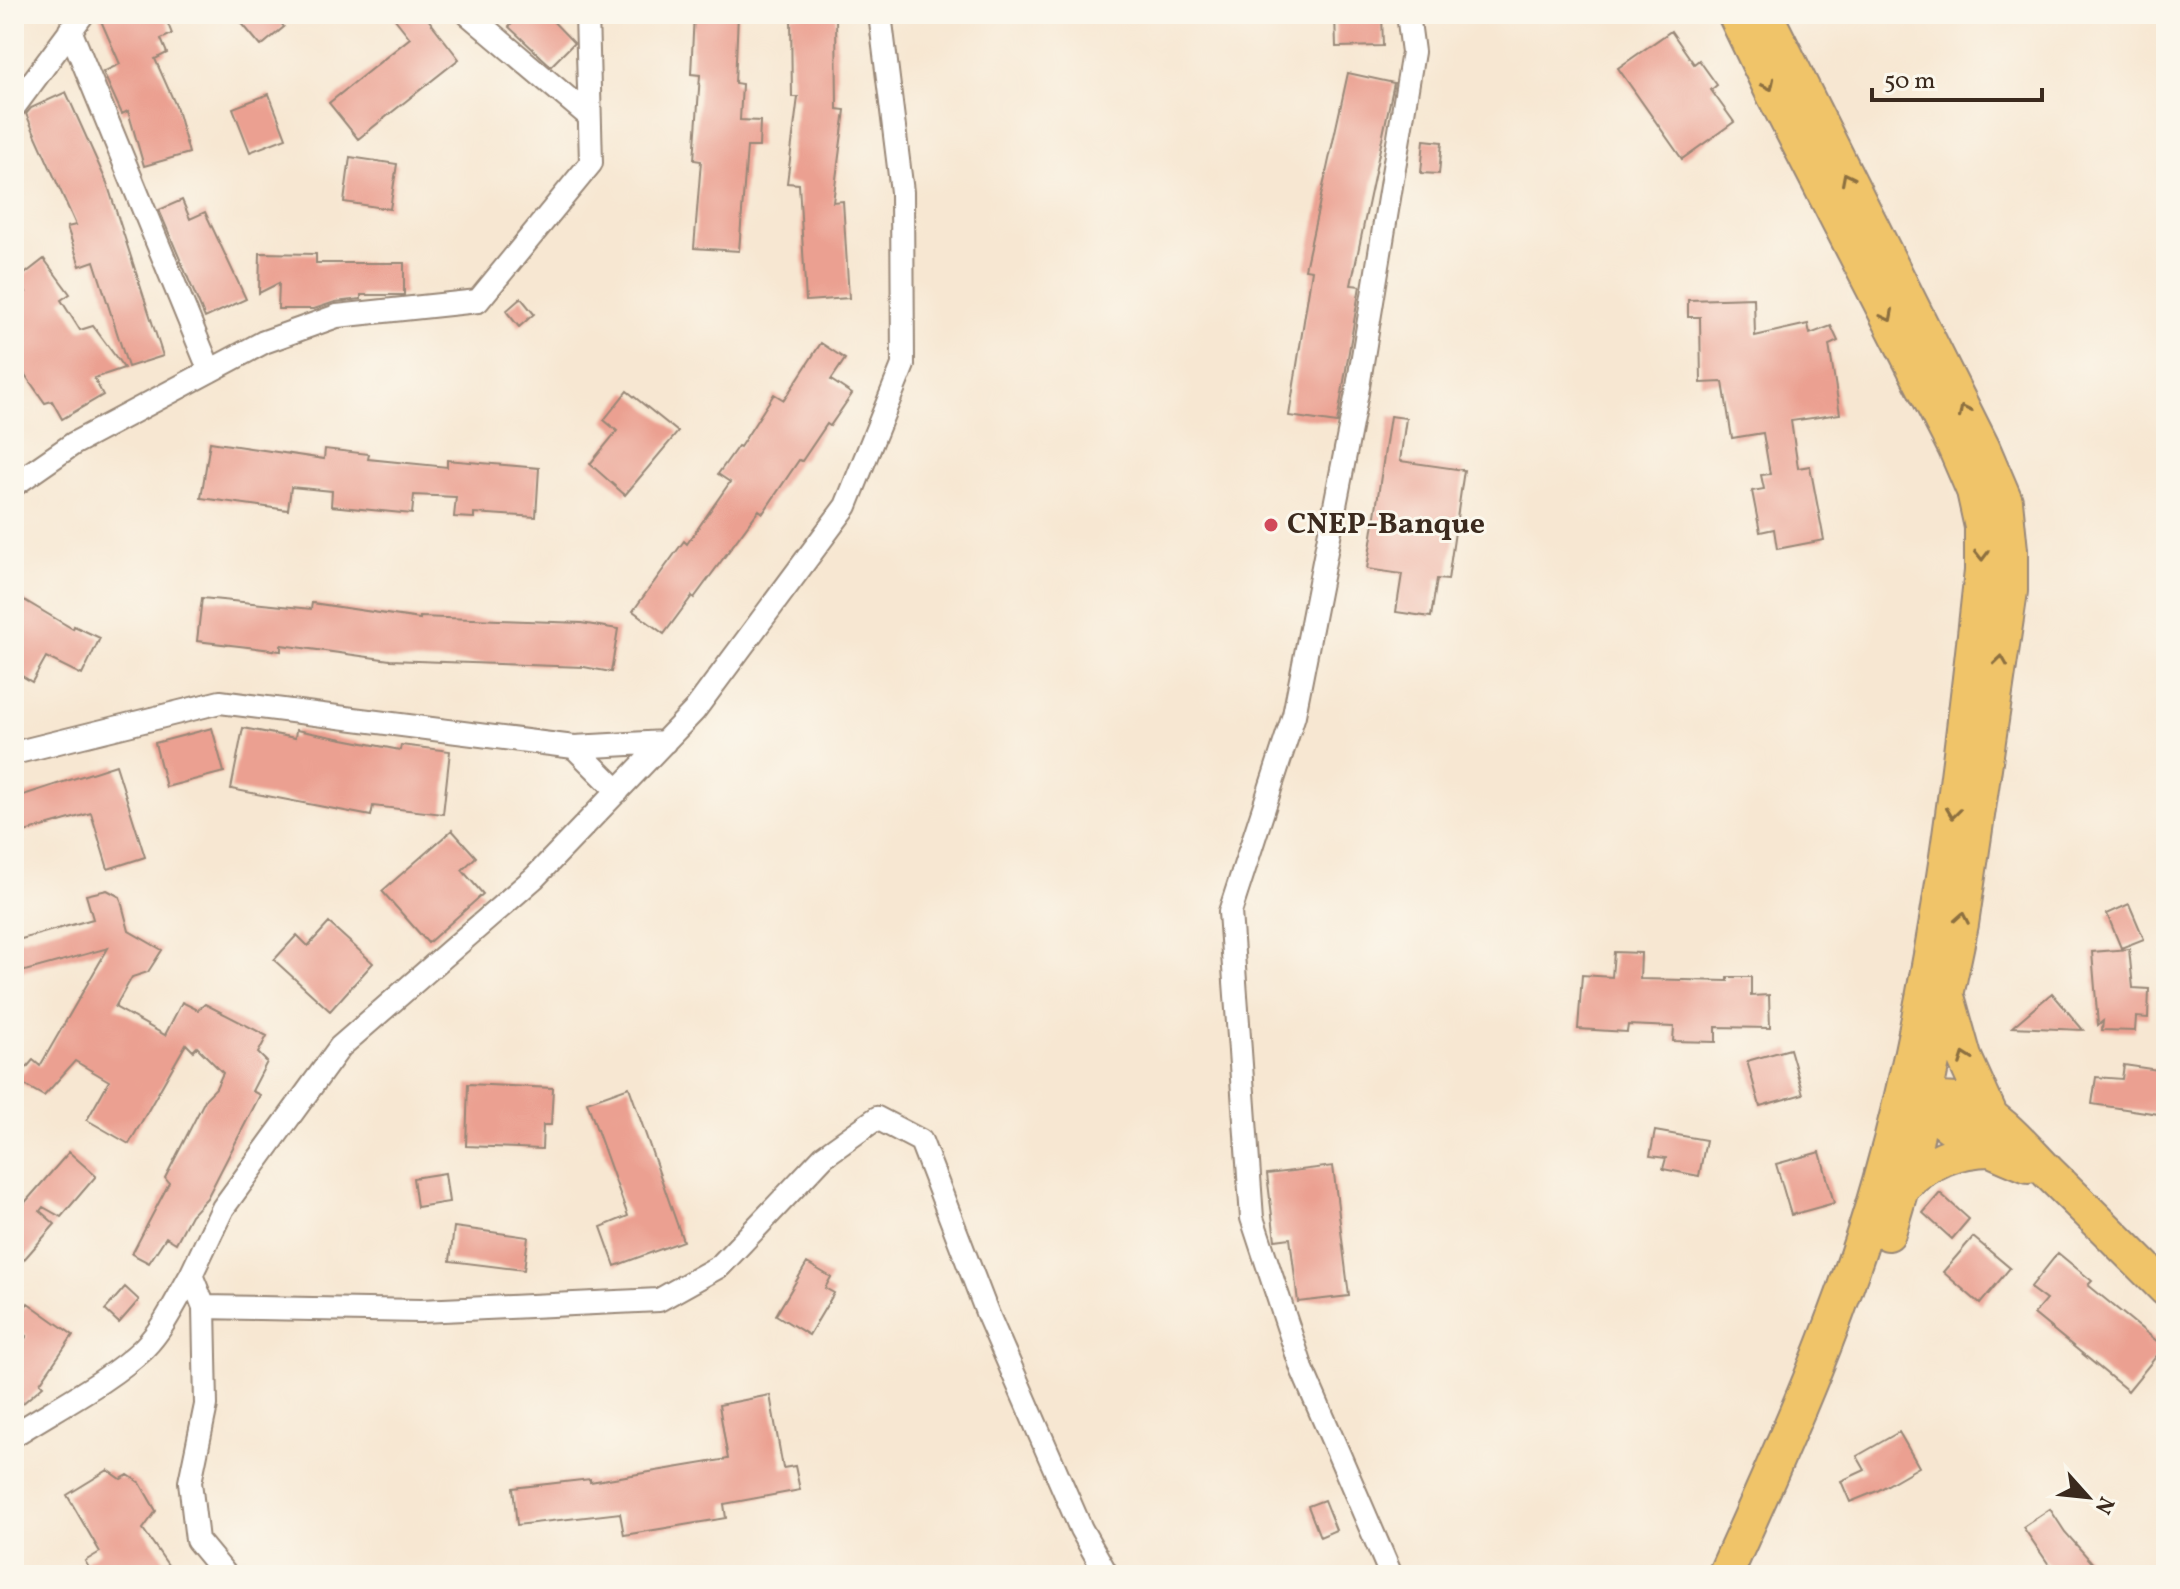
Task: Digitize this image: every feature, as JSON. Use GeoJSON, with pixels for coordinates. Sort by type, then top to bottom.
{"type":"FeatureCollection","features":[{"type":"Feature","properties":{"kind":"main road"},"geometry":{"type":"LineString","coordinates":[[1725,1575],[1835,1316],[1860,1247],[1892,1134],[1948,851],[1982,571],[1982,527],[1974,491],[1955,447],[1735,14]]}},
{"type":"Feature","properties":{"kind":"main road"},"geometry":{"type":"LineString","coordinates":[[1749,1575],[1841,1359],[1904,1185],[1924,1103],[1972,860],[2010,591],[2005,501],[1982,447],[1765,14]]}},
{"type":"Feature","properties":{"kind":"main road"},"geometry":{"type":"LineString","coordinates":[[1946,994],[1964,1057],[1992,1134]]}},
{"type":"Feature","properties":{"kind":"main road"},"geometry":{"type":"LineString","coordinates":[[1907,1065],[1924,1103]]}},
{"type":"Feature","properties":{"kind":"main road"},"geometry":{"type":"LineString","coordinates":[[1892,1134],[1901,1121],[1924,1103],[1954,1101],[1968,1104],[1992,1134],[2051,1175],[2166,1289]]}},
{"type":"Feature","properties":{"kind":"main road"},"geometry":{"type":"LineString","coordinates":[[1904,1185],[1944,1156],[1976,1149],[1992,1134]]}},
{"type":"Feature","properties":{"kind":"street"},"geometry":{"type":"LineString","coordinates":[[468,14],[589,116]]}},
{"type":"Feature","properties":{"kind":"street"},"geometry":{"type":"LineString","coordinates":[[14,485],[73,444],[264,342],[337,316],[478,301],[591,163],[587,14]]}},
{"type":"Feature","properties":{"kind":"street"},"geometry":{"type":"LineString","coordinates":[[14,1435],[114,1372],[144,1348],[161,1327],[191,1275],[223,1208],[340,1047],[534,878],[694,711],[846,506],[903,365],[902,192],[880,14]]}},
{"type":"Feature","properties":{"kind":"street"},"geometry":{"type":"LineString","coordinates":[[1391,1575],[1302,1369],[1252,1218],[1230,912],[1294,715],[1357,393],[1408,83],[1413,52],[1408,14]]}},
{"type":"Feature","properties":{"kind":"street"},"geometry":{"type":"LineString","coordinates":[[76,22],[210,371]]}},
{"type":"Feature","properties":{"kind":"street"},"geometry":{"type":"LineString","coordinates":[[14,107],[76,22]]}},
{"type":"Feature","properties":{"kind":"street"},"geometry":{"type":"LineString","coordinates":[[14,753],[220,702],[574,747],[665,742]]}},
{"type":"Feature","properties":{"kind":"street"},"geometry":{"type":"LineString","coordinates":[[574,747],[618,791]]}},
{"type":"Feature","properties":{"kind":"street"},"geometry":{"type":"LineString","coordinates":[[204,1307],[421,1311],[659,1300],[720,1266],[824,1156],[877,1118],[921,1141],[988,1315],[1081,1529],[1107,1575]]}},
{"type":"Feature","properties":{"kind":"street"},"geometry":{"type":"LineString","coordinates":[[191,1275],[204,1307],[206,1405],[190,1482],[197,1540],[226,1575]]}},
{"type":"Feature","properties":{"kind":"building"},"geometry":{"type":"Polygon","coordinates":[[[98,14],[164,14],[172,34],[161,39],[167,53],[155,59],[176,106],[189,153],[144,166],[128,111],[122,114],[103,72],[120,64],[98,14]]]}},
{"type":"Feature","properties":{"kind":"building"},"geometry":{"type":"Polygon","coordinates":[[[234,14],[274,14],[284,27],[261,46],[234,14]]]}},
{"type":"Feature","properties":{"kind":"building"},"geometry":{"type":"Polygon","coordinates":[[[391,14],[424,14],[459,59],[358,139],[329,103],[410,38],[391,14]]]}},
{"type":"Feature","properties":{"kind":"building"},"geometry":{"type":"Polygon","coordinates":[[[520,14],[546,14],[574,43],[551,66],[509,27],[520,14]]]}},
{"type":"Feature","properties":{"kind":"building"},"geometry":{"type":"Polygon","coordinates":[[[694,14],[738,14],[735,83],[742,84],[740,120],[760,121],[759,147],[747,147],[739,251],[694,248],[701,161],[694,160],[700,75],[691,74],[694,14]]]}},
{"type":"Feature","properties":{"kind":"building"},"geometry":{"type":"Polygon","coordinates":[[[836,14],[837,109],[845,110],[833,202],[843,201],[849,298],[806,301],[799,184],[787,183],[798,97],[792,97],[791,15],[836,14]]]}},
{"type":"Feature","properties":{"kind":"building"},"geometry":{"type":"Polygon","coordinates":[[[1335,14],[1382,14],[1383,46],[1336,47],[1335,14]]]}},
{"type":"Feature","properties":{"kind":"building"},"geometry":{"type":"Polygon","coordinates":[[[1671,31],[1694,64],[1699,60],[1717,85],[1711,90],[1734,122],[1682,159],[1618,68],[1671,31]]]}},
{"type":"Feature","properties":{"kind":"building"},"geometry":{"type":"Polygon","coordinates":[[[1348,73],[1394,83],[1351,285],[1360,286],[1337,423],[1289,416],[1312,270],[1305,269],[1348,73]]]}},
{"type":"Feature","properties":{"kind":"building"},"geometry":{"type":"Polygon","coordinates":[[[66,92],[107,183],[163,356],[128,367],[94,261],[80,266],[67,227],[76,225],[26,114],[31,108],[66,92]]]}},
{"type":"Feature","properties":{"kind":"building"},"geometry":{"type":"Polygon","coordinates":[[[269,94],[286,138],[250,152],[233,108],[269,94]]]}},
{"type":"Feature","properties":{"kind":"building"},"geometry":{"type":"Polygon","coordinates":[[[1424,140],[1442,142],[1439,174],[1421,173],[1424,140]]]}},
{"type":"Feature","properties":{"kind":"building"},"geometry":{"type":"Polygon","coordinates":[[[350,157],[397,164],[390,209],[344,202],[350,157]]]}},
{"type":"Feature","properties":{"kind":"building"},"geometry":{"type":"Polygon","coordinates":[[[182,200],[190,219],[205,212],[246,299],[205,318],[159,210],[182,200]]]}},
{"type":"Feature","properties":{"kind":"building"},"geometry":{"type":"Polygon","coordinates":[[[260,253],[316,254],[316,263],[404,263],[404,295],[361,295],[361,299],[335,302],[314,309],[278,309],[279,283],[259,293],[260,253]]]}},
{"type":"Feature","properties":{"kind":"building"},"geometry":{"type":"Polygon","coordinates":[[[44,259],[70,294],[61,300],[80,330],[93,326],[124,368],[94,378],[103,395],[62,419],[52,401],[45,403],[14,359],[14,300],[26,292],[17,280],[44,259]]]}},
{"type":"Feature","properties":{"kind":"building"},"geometry":{"type":"Polygon","coordinates":[[[521,298],[534,314],[519,327],[506,311],[521,298]]]}},
{"type":"Feature","properties":{"kind":"building"},"geometry":{"type":"Polygon","coordinates":[[[1754,298],[1755,336],[1808,324],[1810,334],[1831,326],[1838,341],[1829,345],[1840,414],[1791,421],[1798,468],[1810,466],[1824,540],[1777,549],[1774,529],[1760,532],[1752,491],[1764,489],[1761,475],[1770,474],[1763,433],[1732,438],[1723,382],[1701,383],[1700,317],[1688,317],[1688,300],[1754,298]]]}},
{"type":"Feature","properties":{"kind":"building"},"geometry":{"type":"Polygon","coordinates":[[[821,343],[845,359],[831,380],[852,394],[802,461],[799,460],[763,513],[759,510],[664,634],[633,611],[684,541],[687,544],[730,482],[718,474],[740,447],[774,394],[784,400],[821,343]]]}},
{"type":"Feature","properties":{"kind":"building"},"geometry":{"type":"Polygon","coordinates":[[[627,391],[678,432],[625,495],[590,464],[617,431],[604,420],[627,391]]]}},
{"type":"Feature","properties":{"kind":"building"},"geometry":{"type":"Polygon","coordinates":[[[1390,416],[1406,418],[1400,461],[1464,470],[1448,580],[1437,579],[1431,617],[1396,612],[1402,574],[1367,569],[1390,416]]]}},
{"type":"Feature","properties":{"kind":"building"},"geometry":{"type":"Polygon","coordinates":[[[210,442],[324,459],[325,449],[369,454],[368,459],[447,467],[447,460],[539,468],[536,517],[474,513],[474,518],[454,517],[456,497],[414,495],[412,514],[331,506],[332,491],[291,487],[288,510],[201,498],[210,442]]]}},
{"type":"Feature","properties":{"kind":"building"},"geometry":{"type":"Polygon","coordinates":[[[14,594],[73,629],[74,626],[100,638],[82,675],[46,657],[32,682],[14,671],[14,594]]]}},
{"type":"Feature","properties":{"kind":"building"},"geometry":{"type":"Polygon","coordinates":[[[202,598],[311,609],[312,603],[420,619],[581,623],[618,629],[611,672],[584,667],[390,660],[281,645],[281,651],[197,641],[202,598]]]}},
{"type":"Feature","properties":{"kind":"building"},"geometry":{"type":"Polygon","coordinates":[[[212,728],[224,772],[166,787],[155,743],[212,728]]]}},
{"type":"Feature","properties":{"kind":"building"},"geometry":{"type":"Polygon","coordinates":[[[243,728],[295,738],[296,730],[400,750],[401,745],[450,751],[443,814],[373,806],[371,816],[231,789],[243,728]]]}},
{"type":"Feature","properties":{"kind":"building"},"geometry":{"type":"Polygon","coordinates":[[[116,765],[145,857],[108,869],[91,813],[14,835],[14,798],[116,765]]]}},
{"type":"Feature","properties":{"kind":"building"},"geometry":{"type":"Polygon","coordinates":[[[452,830],[476,857],[462,870],[483,894],[428,943],[382,891],[452,830]]]}},
{"type":"Feature","properties":{"kind":"building"},"geometry":{"type":"Polygon","coordinates":[[[107,890],[120,897],[129,931],[162,950],[148,972],[132,977],[115,1007],[165,1035],[182,1002],[198,1010],[205,1004],[267,1036],[258,1053],[267,1062],[252,1091],[260,1095],[207,1198],[191,1215],[176,1243],[166,1237],[149,1263],[132,1254],[169,1183],[165,1178],[206,1098],[216,1088],[223,1073],[197,1047],[193,1051],[186,1044],[129,1144],[87,1120],[109,1081],[75,1061],[44,1096],[16,1080],[33,1060],[40,1066],[108,948],[14,974],[14,941],[93,919],[86,895],[107,890]]]}},
{"type":"Feature","properties":{"kind":"building"},"geometry":{"type":"Polygon","coordinates":[[[2129,904],[2144,939],[2121,948],[2107,914],[2129,904]]]}},
{"type":"Feature","properties":{"kind":"building"},"geometry":{"type":"Polygon","coordinates":[[[329,923],[373,963],[330,1011],[274,960],[297,935],[308,946],[329,923]]]}},
{"type":"Feature","properties":{"kind":"building"},"geometry":{"type":"Polygon","coordinates":[[[2129,949],[2133,988],[2149,989],[2148,1018],[2136,1017],[2135,1031],[2102,1030],[2103,1021],[2098,1025],[2092,952],[2129,949]]]}},
{"type":"Feature","properties":{"kind":"building"},"geometry":{"type":"Polygon","coordinates":[[[1614,952],[1641,953],[1640,979],[1728,981],[1728,977],[1751,977],[1751,996],[1769,995],[1770,1028],[1716,1027],[1716,1042],[1673,1041],[1674,1027],[1628,1025],[1627,1032],[1578,1029],[1582,975],[1612,977],[1614,952]]]}},
{"type":"Feature","properties":{"kind":"building"},"geometry":{"type":"Polygon","coordinates":[[[2052,993],[2083,1030],[2012,1027],[2052,993]]]}},
{"type":"Feature","properties":{"kind":"building"},"geometry":{"type":"Polygon","coordinates":[[[1790,1049],[1803,1094],[1760,1106],[1747,1061],[1790,1049]]]}},
{"type":"Feature","properties":{"kind":"building"},"geometry":{"type":"Polygon","coordinates":[[[2124,1065],[2165,1071],[2159,1114],[2092,1104],[2096,1077],[2122,1079],[2124,1065]]]}},
{"type":"Feature","properties":{"kind":"building"},"geometry":{"type":"Polygon","coordinates":[[[468,1084],[553,1088],[551,1125],[543,1125],[542,1149],[466,1146],[468,1084]]]}},
{"type":"Feature","properties":{"kind":"building"},"geometry":{"type":"Polygon","coordinates":[[[629,1087],[683,1241],[615,1266],[601,1227],[628,1216],[587,1102],[629,1087]]]}},
{"type":"Feature","properties":{"kind":"building"},"geometry":{"type":"Polygon","coordinates":[[[1655,1131],[1706,1140],[1699,1176],[1663,1169],[1666,1158],[1650,1156],[1655,1131]]]}},
{"type":"Feature","properties":{"kind":"building"},"geometry":{"type":"Polygon","coordinates":[[[69,1152],[96,1176],[61,1217],[43,1207],[40,1211],[55,1224],[14,1271],[14,1215],[69,1152]]]}},
{"type":"Feature","properties":{"kind":"building"},"geometry":{"type":"Polygon","coordinates":[[[1820,1152],[1834,1203],[1791,1215],[1776,1164],[1820,1152]]]}},
{"type":"Feature","properties":{"kind":"building"},"geometry":{"type":"Polygon","coordinates":[[[1333,1166],[1349,1296],[1298,1302],[1290,1238],[1275,1240],[1267,1174],[1333,1166]]]}},
{"type":"Feature","properties":{"kind":"building"},"geometry":{"type":"Polygon","coordinates":[[[445,1173],[449,1202],[417,1207],[413,1178],[445,1173]]]}},
{"type":"Feature","properties":{"kind":"building"},"geometry":{"type":"Polygon","coordinates":[[[1940,1193],[1969,1219],[1952,1239],[1923,1213],[1940,1193]]]}},
{"type":"Feature","properties":{"kind":"building"},"geometry":{"type":"Polygon","coordinates":[[[454,1227],[528,1237],[524,1270],[450,1261],[454,1227]]]}},
{"type":"Feature","properties":{"kind":"building"},"geometry":{"type":"Polygon","coordinates":[[[1973,1237],[2010,1268],[1980,1304],[1943,1272],[1973,1237]]]}},
{"type":"Feature","properties":{"kind":"building"},"geometry":{"type":"Polygon","coordinates":[[[2058,1253],[2092,1281],[2088,1285],[2164,1347],[2128,1391],[2034,1314],[2046,1300],[2030,1288],[2058,1253]]]}},
{"type":"Feature","properties":{"kind":"building"},"geometry":{"type":"Polygon","coordinates":[[[807,1263],[831,1277],[825,1288],[834,1293],[809,1335],[776,1315],[807,1263]]]}},
{"type":"Feature","properties":{"kind":"building"},"geometry":{"type":"Polygon","coordinates":[[[125,1287],[139,1300],[119,1323],[105,1310],[125,1287]]]}},
{"type":"Feature","properties":{"kind":"building"},"geometry":{"type":"Polygon","coordinates":[[[28,1303],[73,1335],[40,1383],[43,1386],[14,1411],[14,1353],[27,1336],[14,1323],[28,1303]]]}},
{"type":"Feature","properties":{"kind":"building"},"geometry":{"type":"Polygon","coordinates":[[[770,1395],[783,1468],[795,1466],[800,1490],[724,1504],[726,1518],[624,1535],[620,1513],[517,1525],[513,1488],[590,1479],[590,1482],[728,1459],[719,1405],[770,1395]]]}},
{"type":"Feature","properties":{"kind":"building"},"geometry":{"type":"Polygon","coordinates":[[[1899,1432],[1919,1467],[1877,1491],[1850,1502],[1841,1481],[1865,1470],[1857,1456],[1899,1432]]]}},
{"type":"Feature","properties":{"kind":"building"},"geometry":{"type":"Polygon","coordinates":[[[108,1470],[121,1479],[128,1475],[140,1483],[156,1511],[143,1529],[175,1575],[93,1575],[85,1561],[100,1552],[67,1495],[108,1470]]]}},
{"type":"Feature","properties":{"kind":"building"},"geometry":{"type":"Polygon","coordinates":[[[1324,1500],[1336,1530],[1320,1537],[1308,1506],[1324,1500]]]}},
{"type":"Feature","properties":{"kind":"building"},"geometry":{"type":"Polygon","coordinates":[[[2050,1509],[2065,1532],[2103,1575],[2056,1575],[2023,1527],[2050,1509]]]}},
{"type":"Feature","properties":{"kind":"place","name":"CNEP-Banque"},"geometry":{"type":"Point","coordinates":[1271,525]}}]}
